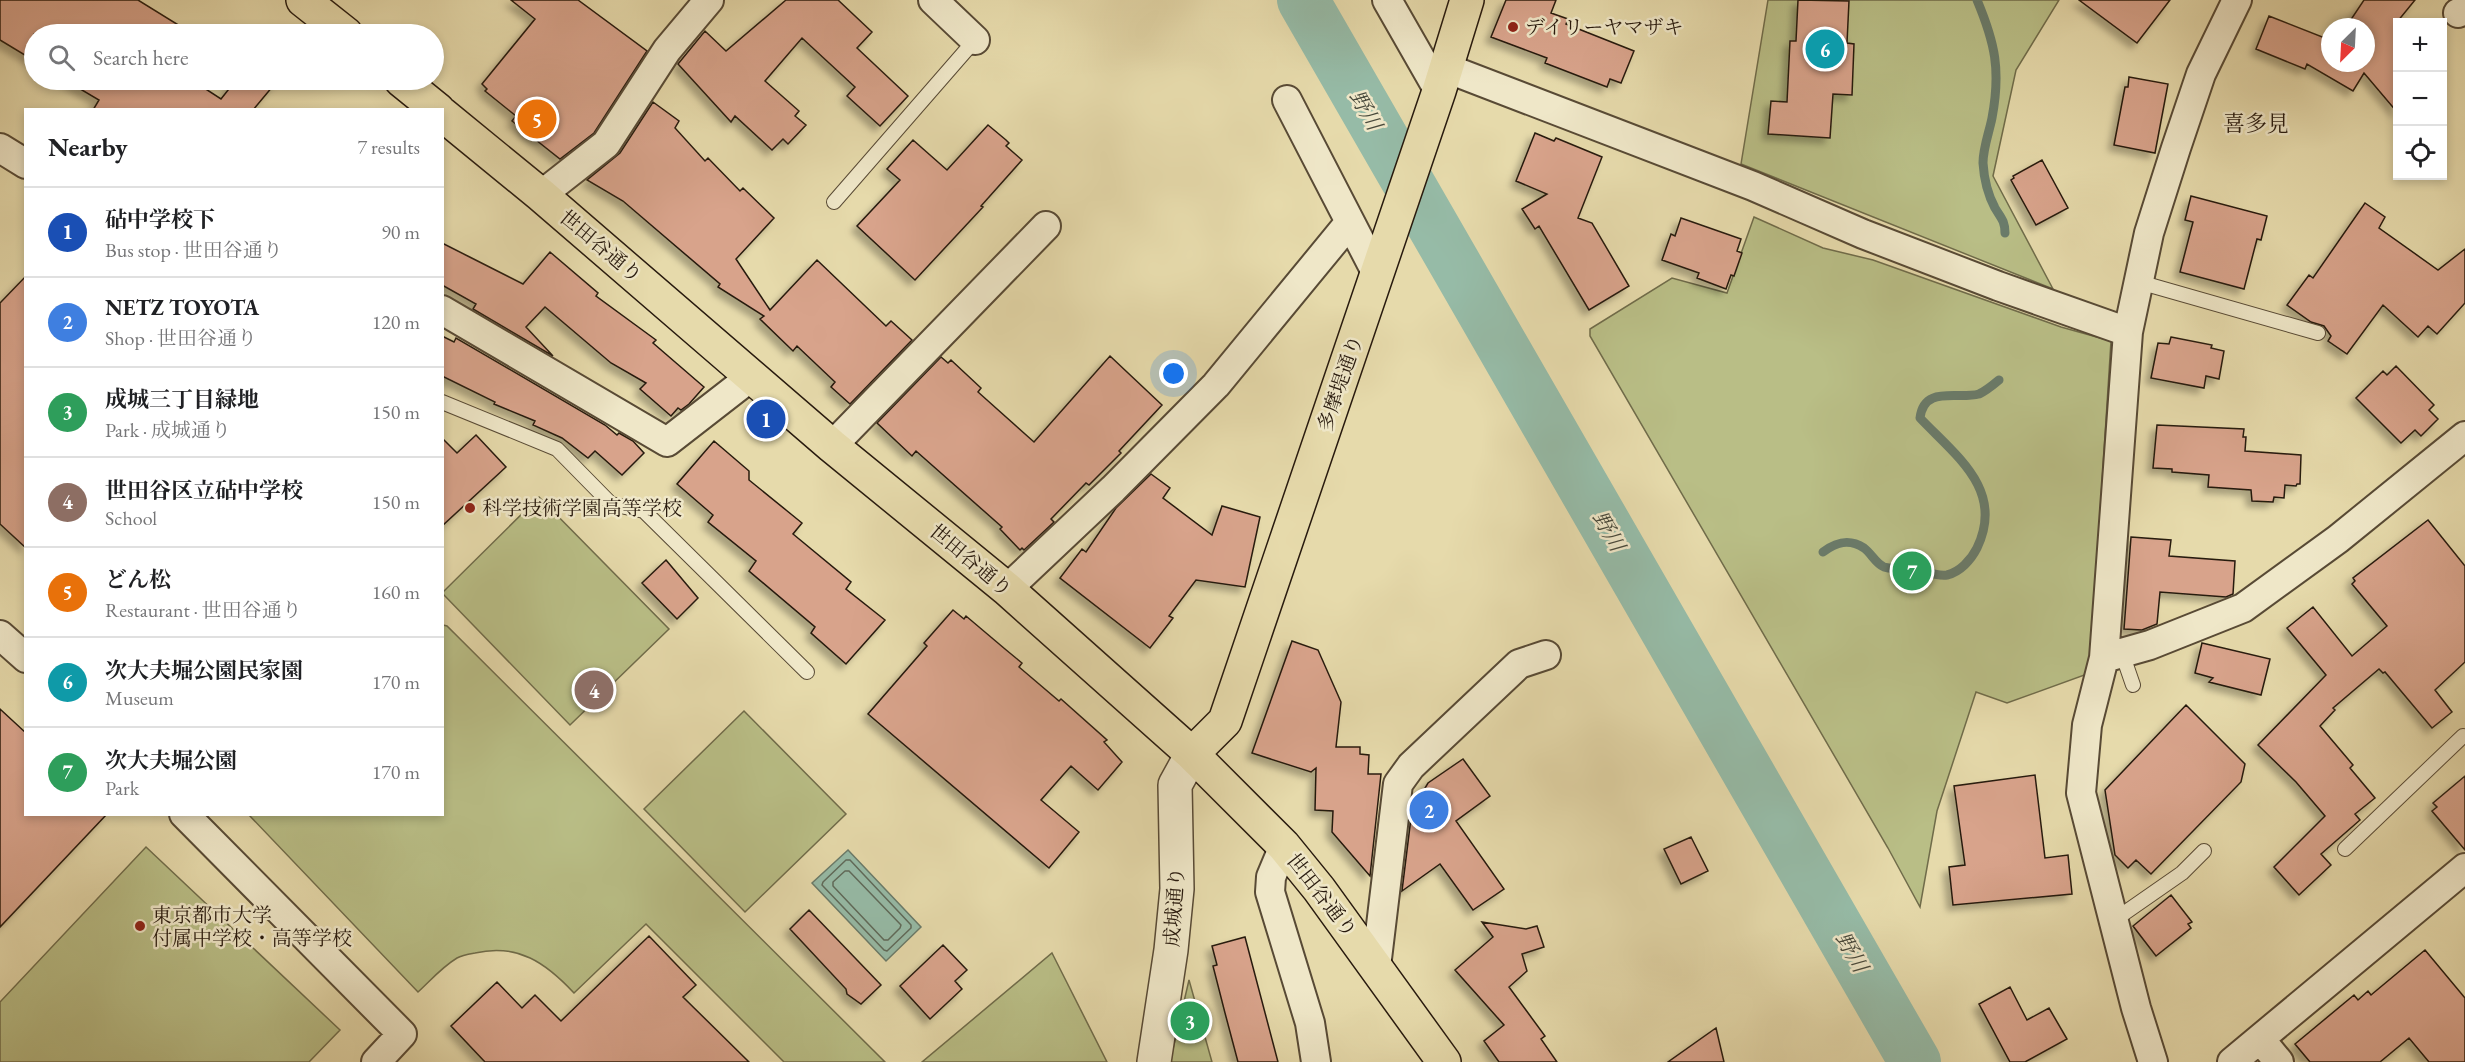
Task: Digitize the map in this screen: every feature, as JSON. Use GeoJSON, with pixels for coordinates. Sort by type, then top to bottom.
{"type":"FeatureCollection","features":[{"type":"Feature","properties":{"kind":"main road"},"geometry":{"type":"LineString","coordinates":[[303,0],[333,24]]}},
{"type":"Feature","properties":{"kind":"main road","name":"多摩堤通り"},"geometry":{"type":"LineString","coordinates":[[1192,754],[1226,721],[1439,91],[1467,0]]}},
{"type":"Feature","properties":{"kind":"main road"},"geometry":{"type":"LineString","coordinates":[[413,90],[436,108]]}},
{"type":"Feature","properties":{"kind":"main road","name":"世田谷通り"},"geometry":{"type":"LineString","coordinates":[[444,116],[541,195],[832,446],[1007,589],[1192,754],[1284,846],[1319,888],[1444,1062]]}},
{"type":"Feature","properties":{"kind":"street"},"geometry":{"type":"LineString","coordinates":[[541,195],[606,144],[667,50],[709,0]]}},
{"type":"Feature","properties":{"kind":"street"},"geometry":{"type":"LineString","coordinates":[[933,0],[975,40]]}},
{"type":"Feature","properties":{"kind":"street"},"geometry":{"type":"LineString","coordinates":[[1387,0],[1439,91],[1753,186],[1863,234],[1998,286],[2128,332]]}},
{"type":"Feature","properties":{"kind":"street"},"geometry":{"type":"LineString","coordinates":[[2153,1062],[2113,921],[2081,793],[2087,725],[2113,656],[2128,332],[2149,233],[2201,74],[2237,0]]}},
{"type":"Feature","properties":{"kind":"street"},"geometry":{"type":"LineString","coordinates":[[1287,100],[1350,222],[1379,267]]}},
{"type":"Feature","properties":{"kind":"street"},"geometry":{"type":"LineString","coordinates":[[0,148],[24,163]]}},
{"type":"Feature","properties":{"kind":"street"},"geometry":{"type":"LineString","coordinates":[[1007,589],[1113,489],[1216,385],[1350,222]]}},
{"type":"Feature","properties":{"kind":"street"},"geometry":{"type":"LineString","coordinates":[[832,446],[1046,226]]}},
{"type":"Feature","properties":{"kind":"street"},"geometry":{"type":"LineString","coordinates":[[444,310],[667,442],[752,376]]}},
{"type":"Feature","properties":{"kind":"street"},"geometry":{"type":"LineString","coordinates":[[2113,656],[2150,645],[2243,608],[2338,539],[2465,436]]}},
{"type":"Feature","properties":{"kind":"street"},"geometry":{"type":"LineString","coordinates":[[0,635],[24,656]]}},
{"type":"Feature","properties":{"kind":"street"},"geometry":{"type":"LineString","coordinates":[[1376,967],[1398,784],[1411,766],[1518,664],[1546,655]]}},
{"type":"Feature","properties":{"kind":"street","name":"成城通り"},"geometry":{"type":"LineString","coordinates":[[1154,1062],[1171,950],[1177,889],[1175,785],[1192,754]]}},
{"type":"Feature","properties":{"kind":"street"},"geometry":{"type":"LineString","coordinates":[[186,816],[402,1034],[376,1062]]}},
{"type":"Feature","properties":{"kind":"street"},"geometry":{"type":"LineString","coordinates":[[1284,846],[1271,877],[1270,892],[1310,1023],[1316,1062]]}},
{"type":"Feature","properties":{"kind":"street"},"geometry":{"type":"LineString","coordinates":[[2232,1062],[2465,868]]}},
{"type":"Feature","properties":{"kind":"street"},"geometry":{"type":"LineString","coordinates":[[2260,1039],[2279,1062]]}},
{"type":"Feature","properties":{"kind":"lane"},"geometry":{"type":"LineString","coordinates":[[834,202],[975,40]]}},
{"type":"Feature","properties":{"kind":"lane"},"geometry":{"type":"LineString","coordinates":[[2139,282],[2318,333]]}},
{"type":"Feature","properties":{"kind":"lane"},"geometry":{"type":"LineString","coordinates":[[444,403],[557,449],[611,504],[644,512],[807,672]]}},
{"type":"Feature","properties":{"kind":"lane"},"geometry":{"type":"LineString","coordinates":[[2113,656],[2133,685]]}},
{"type":"Feature","properties":{"kind":"lane"},"geometry":{"type":"LineString","coordinates":[[2344,849],[2464,736]]}},
{"type":"Feature","properties":{"kind":"lane"},"geometry":{"type":"LineString","coordinates":[[2113,921],[2182,873],[2204,851]]}},
{"type":"Feature","properties":{"kind":"green space"},"geometry":{"type":"Polygon","coordinates":[[[1768,0],[2059,0],[2016,70],[1993,176],[2053,289],[1741,164],[1768,0]]]}},
{"type":"Feature","properties":{"kind":"green space"},"geometry":{"type":"Polygon","coordinates":[[[1754,217],[1823,248],[1873,260],[2061,327],[2111,341],[2090,673],[2007,703],[1976,692],[1937,811],[1920,907],[1888,848],[1590,336],[1590,329],[1672,278],[1727,293],[1754,217]]]}},
{"type":"Feature","properties":{"kind":"green space"},"geometry":{"type":"Polygon","coordinates":[[[539,497],[669,629],[570,725],[444,595],[444,591],[539,497]]]}},
{"type":"Feature","properties":{"kind":"green space"},"geometry":{"type":"Polygon","coordinates":[[[444,625],[885,1062],[784,1062],[646,924],[574,993],[542,965],[518,953],[505,951],[490,951],[457,958],[418,992],[250,816],[444,816],[444,625]]]}},
{"type":"Feature","properties":{"kind":"green space"},"geometry":{"type":"Polygon","coordinates":[[[744,711],[846,814],[745,912],[644,809],[744,711]]]}},
{"type":"Feature","properties":{"kind":"green space"},"geometry":{"type":"Polygon","coordinates":[[[146,847],[340,1030],[309,1062],[0,1062],[0,1002],[146,847]]]}},
{"type":"Feature","properties":{"kind":"green space"},"geometry":{"type":"Polygon","coordinates":[[[1052,953],[1107,1062],[922,1062],[1052,953]]]}},
{"type":"Feature","properties":{"kind":"green space"},"geometry":{"type":"Polygon","coordinates":[[[1189,980],[1212,1062],[1170,1062],[1189,980]]]}},
{"type":"Feature","properties":{"kind":"water"},"geometry":{"type":"Polygon","coordinates":[[[848,850],[921,927],[886,961],[812,883],[848,850]]]}},
{"type":"Feature","properties":{"kind":"building"},"geometry":{"type":"Polygon","coordinates":[[[0,0],[138,0],[177,24],[24,24],[24,55],[0,40],[0,0]]]}},
{"type":"Feature","properties":{"kind":"building"},"geometry":{"type":"Polygon","coordinates":[[[511,0],[578,0],[647,51],[594,133],[560,159],[512,121],[516,116],[485,91],[487,89],[482,84],[535,19],[511,0]]]}},
{"type":"Feature","properties":{"kind":"building"},"geometry":{"type":"Polygon","coordinates":[[[786,0],[838,0],[872,32],[857,48],[908,96],[880,126],[847,96],[855,87],[802,38],[765,81],[799,111],[795,116],[806,125],[788,144],[783,139],[772,150],[735,116],[731,122],[678,64],[705,31],[726,51],[786,0]]]}},
{"type":"Feature","properties":{"kind":"building"},"geometry":{"type":"Polygon","coordinates":[[[1506,0],[1556,0],[1551,13],[1568,19],[1566,24],[1634,51],[1621,83],[1610,79],[1607,87],[1545,63],[1547,58],[1491,37],[1506,0]]]}},
{"type":"Feature","properties":{"kind":"building"},"geometry":{"type":"Polygon","coordinates":[[[1798,0],[1849,1],[1847,43],[1854,44],[1852,95],[1833,94],[1830,138],[1768,134],[1771,101],[1787,102],[1790,41],[1796,41],[1798,0]]]}},
{"type":"Feature","properties":{"kind":"building"},"geometry":{"type":"Polygon","coordinates":[[[2079,0],[2170,0],[2137,43],[2079,0]]]}},
{"type":"Feature","properties":{"kind":"building"},"geometry":{"type":"Polygon","coordinates":[[[2364,0],[2415,0],[2400,18],[2393,18],[2393,107],[2364,73],[2353,91],[2307,64],[2305,69],[2256,49],[2269,16],[2321,36],[2321,72],[2375,72],[2375,18],[2352,18],[2364,0]]]}},
{"type":"Feature","properties":{"kind":"building"},"geometry":{"type":"Polygon","coordinates":[[[2129,77],[2168,84],[2155,153],[2114,145],[2129,77]]]}},
{"type":"Feature","properties":{"kind":"building"},"geometry":{"type":"Polygon","coordinates":[[[82,90],[207,90],[221,99],[228,90],[270,90],[255,108],[94,108],[99,100],[82,90]]]}},
{"type":"Feature","properties":{"kind":"building"},"geometry":{"type":"Polygon","coordinates":[[[653,102],[679,121],[675,128],[705,161],[708,158],[740,191],[743,188],[774,218],[736,259],[770,310],[817,260],[886,326],[891,321],[912,340],[850,404],[831,387],[835,382],[797,346],[793,351],[760,319],[764,316],[718,287],[720,284],[623,201],[587,180],[620,153],[653,102]]]}},
{"type":"Feature","properties":{"kind":"building"},"geometry":{"type":"Polygon","coordinates":[[[988,125],[1009,143],[1006,146],[1022,160],[981,206],[983,207],[915,280],[857,226],[900,180],[887,169],[913,140],[947,170],[988,125]]]}},
{"type":"Feature","properties":{"kind":"building"},"geometry":{"type":"Polygon","coordinates":[[[1535,133],[1554,141],[1556,138],[1602,157],[1578,218],[1592,223],[1629,286],[1589,310],[1539,226],[1535,229],[1522,209],[1547,194],[1516,181],[1535,133]]]}},
{"type":"Feature","properties":{"kind":"building"},"geometry":{"type":"Polygon","coordinates":[[[2042,160],[2068,208],[2036,225],[2011,180],[2013,176],[2042,160]]]}},
{"type":"Feature","properties":{"kind":"building"},"geometry":{"type":"Polygon","coordinates":[[[2191,196],[2267,216],[2261,240],[2257,239],[2244,289],[2180,272],[2193,222],[2185,220],[2191,196]]]}},
{"type":"Feature","properties":{"kind":"building"},"geometry":{"type":"Polygon","coordinates":[[[2365,203],[2385,217],[2379,228],[2438,270],[2465,249],[2465,303],[2437,334],[2428,326],[2418,337],[2383,305],[2347,354],[2328,341],[2331,336],[2324,326],[2311,322],[2287,305],[2309,275],[2313,278],[2365,203]]]}},
{"type":"Feature","properties":{"kind":"building"},"geometry":{"type":"Polygon","coordinates":[[[1681,218],[1741,239],[1737,251],[1742,253],[1734,276],[1731,275],[1726,289],[1697,278],[1699,273],[1662,260],[1671,234],[1675,236],[1681,218]]]}},
{"type":"Feature","properties":{"kind":"building"},"geometry":{"type":"Polygon","coordinates":[[[444,244],[523,284],[550,252],[598,293],[596,296],[656,340],[653,343],[704,387],[689,404],[681,410],[678,408],[671,416],[640,389],[646,383],[611,363],[545,307],[526,327],[553,356],[473,309],[476,304],[444,286],[444,244]]]}},
{"type":"Feature","properties":{"kind":"building"},"geometry":{"type":"Polygon","coordinates":[[[24,278],[24,546],[0,524],[0,303],[24,278]]]}},
{"type":"Feature","properties":{"kind":"building"},"geometry":{"type":"Polygon","coordinates":[[[444,337],[454,342],[456,338],[605,425],[617,435],[619,433],[633,441],[644,453],[622,475],[595,451],[588,458],[562,438],[533,425],[535,421],[494,404],[495,402],[444,377],[444,337]]]}},
{"type":"Feature","properties":{"kind":"building"},"geometry":{"type":"Polygon","coordinates":[[[2171,337],[2212,345],[2211,348],[2224,351],[2219,379],[2206,376],[2204,388],[2151,378],[2158,343],[2169,344],[2171,337]]]}},
{"type":"Feature","properties":{"kind":"building"},"geometry":{"type":"Polygon","coordinates":[[[1110,356],[1162,405],[1119,451],[1121,453],[1089,485],[1086,483],[1051,519],[1054,522],[1024,550],[1022,548],[1020,550],[1000,529],[1002,527],[916,451],[912,456],[877,423],[941,357],[948,363],[951,360],[981,388],[978,392],[1034,442],[1110,356]]]}},
{"type":"Feature","properties":{"kind":"building"},"geometry":{"type":"Polygon","coordinates":[[[2396,366],[2434,405],[2429,410],[2438,419],[2421,436],[2415,430],[2401,443],[2356,398],[2383,371],[2387,375],[2396,366]]]}},
{"type":"Feature","properties":{"kind":"building"},"geometry":{"type":"Polygon","coordinates":[[[2157,425],[2244,429],[2245,451],[2301,455],[2300,484],[2285,485],[2284,498],[2274,497],[2273,502],[2252,501],[2251,490],[2208,487],[2209,475],[2153,468],[2157,425]]]}},
{"type":"Feature","properties":{"kind":"building"},"geometry":{"type":"Polygon","coordinates":[[[476,435],[506,467],[444,524],[444,440],[457,453],[476,435]]]}},
{"type":"Feature","properties":{"kind":"building"},"geometry":{"type":"Polygon","coordinates":[[[714,441],[749,471],[749,480],[802,523],[793,534],[851,582],[846,589],[885,620],[846,664],[811,633],[815,627],[749,571],[756,561],[708,522],[713,515],[677,484],[714,441]]]}},
{"type":"Feature","properties":{"kind":"building"},"geometry":{"type":"Polygon","coordinates":[[[1151,474],[1170,488],[1163,498],[1212,535],[1222,506],[1260,517],[1245,587],[1196,580],[1169,616],[1173,618],[1150,648],[1060,578],[1082,549],[1086,552],[1116,508],[1151,474]]]}},
{"type":"Feature","properties":{"kind":"building"},"geometry":{"type":"Polygon","coordinates":[[[2428,520],[2465,566],[2465,662],[2435,690],[2452,712],[2432,728],[2385,672],[2379,669],[2333,708],[2335,710],[2320,726],[2353,765],[2350,768],[2375,798],[2355,814],[2360,820],[2321,854],[2331,865],[2299,895],[2274,867],[2325,816],[2296,782],[2258,745],[2326,675],[2287,628],[2313,607],[2352,656],[2387,626],[2352,584],[2355,581],[2353,578],[2428,520]]]}},
{"type":"Feature","properties":{"kind":"building"},"geometry":{"type":"Polygon","coordinates":[[[2131,537],[2171,540],[2169,556],[2235,561],[2233,594],[2226,597],[2160,592],[2157,624],[2142,630],[2124,629],[2131,537]]]}},
{"type":"Feature","properties":{"kind":"building"},"geometry":{"type":"Polygon","coordinates":[[[666,560],[698,598],[677,619],[642,583],[666,560]]]}},
{"type":"Feature","properties":{"kind":"building"},"geometry":{"type":"Polygon","coordinates":[[[953,610],[964,619],[966,616],[1022,663],[1019,667],[1059,701],[1061,699],[1107,740],[1104,742],[1122,762],[1098,790],[1071,766],[1041,800],[1079,832],[1049,868],[868,714],[927,646],[924,643],[953,610]]]}},
{"type":"Feature","properties":{"kind":"building"},"geometry":{"type":"Polygon","coordinates":[[[1292,641],[1318,650],[1341,702],[1336,747],[1360,747],[1360,754],[1369,755],[1368,774],[1381,774],[1370,876],[1332,832],[1333,811],[1315,810],[1316,768],[1311,772],[1252,753],[1292,641]]]}},
{"type":"Feature","properties":{"kind":"building"},"geometry":{"type":"Polygon","coordinates":[[[2202,643],[2270,659],[2261,695],[2209,682],[2213,678],[2195,673],[2202,643]]]}},
{"type":"Feature","properties":{"kind":"building"},"geometry":{"type":"Polygon","coordinates":[[[2186,705],[2245,764],[2241,782],[2151,874],[2136,860],[2128,868],[2115,855],[2105,790],[2186,705]]]}},
{"type":"Feature","properties":{"kind":"building"},"geometry":{"type":"Polygon","coordinates":[[[0,709],[24,731],[24,816],[105,816],[0,927],[0,709]]]}},
{"type":"Feature","properties":{"kind":"building"},"geometry":{"type":"Polygon","coordinates":[[[1463,759],[1490,796],[1456,821],[1504,889],[1473,910],[1440,864],[1402,891],[1412,810],[1428,783],[1463,759]]]}},
{"type":"Feature","properties":{"kind":"building"},"geometry":{"type":"Polygon","coordinates":[[[2035,775],[2045,858],[2068,855],[2072,894],[1953,905],[1949,867],[1965,865],[1954,786],[2035,775]]]}},
{"type":"Feature","properties":{"kind":"building"},"geometry":{"type":"Polygon","coordinates":[[[2465,776],[2465,850],[2432,811],[2437,807],[2433,803],[2465,776]]]}},
{"type":"Feature","properties":{"kind":"building"},"geometry":{"type":"Polygon","coordinates":[[[1691,837],[1708,871],[1681,884],[1664,849],[1691,837]]]}},
{"type":"Feature","properties":{"kind":"building"},"geometry":{"type":"Polygon","coordinates":[[[2171,895],[2192,922],[2188,924],[2191,928],[2156,956],[2133,926],[2171,895]]]}},
{"type":"Feature","properties":{"kind":"building"},"geometry":{"type":"Polygon","coordinates":[[[809,910],[881,985],[861,1004],[847,994],[846,989],[790,929],[809,910]]]}},
{"type":"Feature","properties":{"kind":"building"},"geometry":{"type":"Polygon","coordinates":[[[1482,922],[1526,929],[1537,926],[1544,947],[1522,954],[1527,971],[1509,987],[1545,1036],[1541,1039],[1557,1062],[1499,1062],[1484,1041],[1504,1025],[1455,970],[1493,937],[1482,922]]]}},
{"type":"Feature","properties":{"kind":"building"},"geometry":{"type":"Polygon","coordinates":[[[649,936],[696,985],[683,997],[749,1062],[485,1062],[451,1026],[497,982],[522,1008],[535,995],[561,1021],[649,936]]]}},
{"type":"Feature","properties":{"kind":"building"},"geometry":{"type":"Polygon","coordinates":[[[1245,937],[1278,1062],[1238,1062],[1225,1013],[1213,966],[1217,965],[1212,946],[1245,937]]]}},
{"type":"Feature","properties":{"kind":"building"},"geometry":{"type":"Polygon","coordinates":[[[943,945],[967,970],[955,981],[962,989],[930,1019],[900,986],[943,945]]]}},
{"type":"Feature","properties":{"kind":"building"},"geometry":{"type":"Polygon","coordinates":[[[2425,950],[2465,998],[2465,1062],[2429,1062],[2409,1038],[2380,1062],[2310,1062],[2295,1044],[2354,995],[2358,1000],[2368,991],[2371,995],[2425,950]]]}},
{"type":"Feature","properties":{"kind":"building"},"geometry":{"type":"Polygon","coordinates":[[[2010,987],[2027,1020],[2049,1008],[2067,1039],[2025,1062],[2010,1062],[1979,1004],[2010,987]]]}},
{"type":"Feature","properties":{"kind":"building"},"geometry":{"type":"Polygon","coordinates":[[[1716,1028],[1724,1062],[1668,1062],[1716,1028]]]}},
{"type":"Feature","properties":{"kind":"waterway","name":"野川"},"geometry":{"type":"LineString","coordinates":[[1303,0],[1915,1062]]}},
{"type":"Feature","properties":{"kind":"waterway"},"geometry":{"type":"LineString","coordinates":[[1977,0],[1992,44],[1996,71],[1995,101],[1984,152],[1985,181],[2003,222],[2005,233]]}},
{"type":"Feature","properties":{"kind":"waterway"},"geometry":{"type":"LineString","coordinates":[[1823,552],[1833,546],[1848,542],[1864,548],[1884,567],[1911,568],[1939,575],[1947,575],[1965,565],[1977,548],[1984,527],[1985,509],[1981,491],[1961,461],[1920,418],[1923,408],[1935,397],[1979,394],[1999,380]]}},
{"type":"Feature","properties":{"kind":"place","name":"デイリーヤマザキ"},"geometry":{"type":"Point","coordinates":[1513,27]}},
{"type":"Feature","properties":{"kind":"place","name":"次大夫堀公園民家園"},"geometry":{"type":"Point","coordinates":[1825,49]}},
{"type":"Feature","properties":{"kind":"place","name":"どん松"},"geometry":{"type":"Point","coordinates":[537,119]}},
{"type":"Feature","properties":{"kind":"place","name":"砧中学校下"},"geometry":{"type":"Point","coordinates":[766,419]}},
{"type":"Feature","properties":{"kind":"place","name":"科学技術学園高等学校"},"geometry":{"type":"Point","coordinates":[470,508]}},
{"type":"Feature","properties":{"kind":"place","name":"次大夫堀公園"},"geometry":{"type":"Point","coordinates":[1912,571]}},
{"type":"Feature","properties":{"kind":"place","name":"世田谷区立砧中学校"},"geometry":{"type":"Point","coordinates":[594,690]}},
{"type":"Feature","properties":{"kind":"place","name":"NETZ TOYOTA"},"geometry":{"type":"Point","coordinates":[1429,810]}},
{"type":"Feature","properties":{"kind":"place","name":"東京都市大学 付属中学校・高等学校"},"geometry":{"type":"Point","coordinates":[140,926]}},
{"type":"Feature","properties":{"kind":"place","name":"成城三丁目緑地"},"geometry":{"type":"Point","coordinates":[1190,1021]}},
{"type":"Feature","properties":{"kind":"district","name":"喜多見"},"geometry":{"type":"Point","coordinates":[2256,123]}}]}
